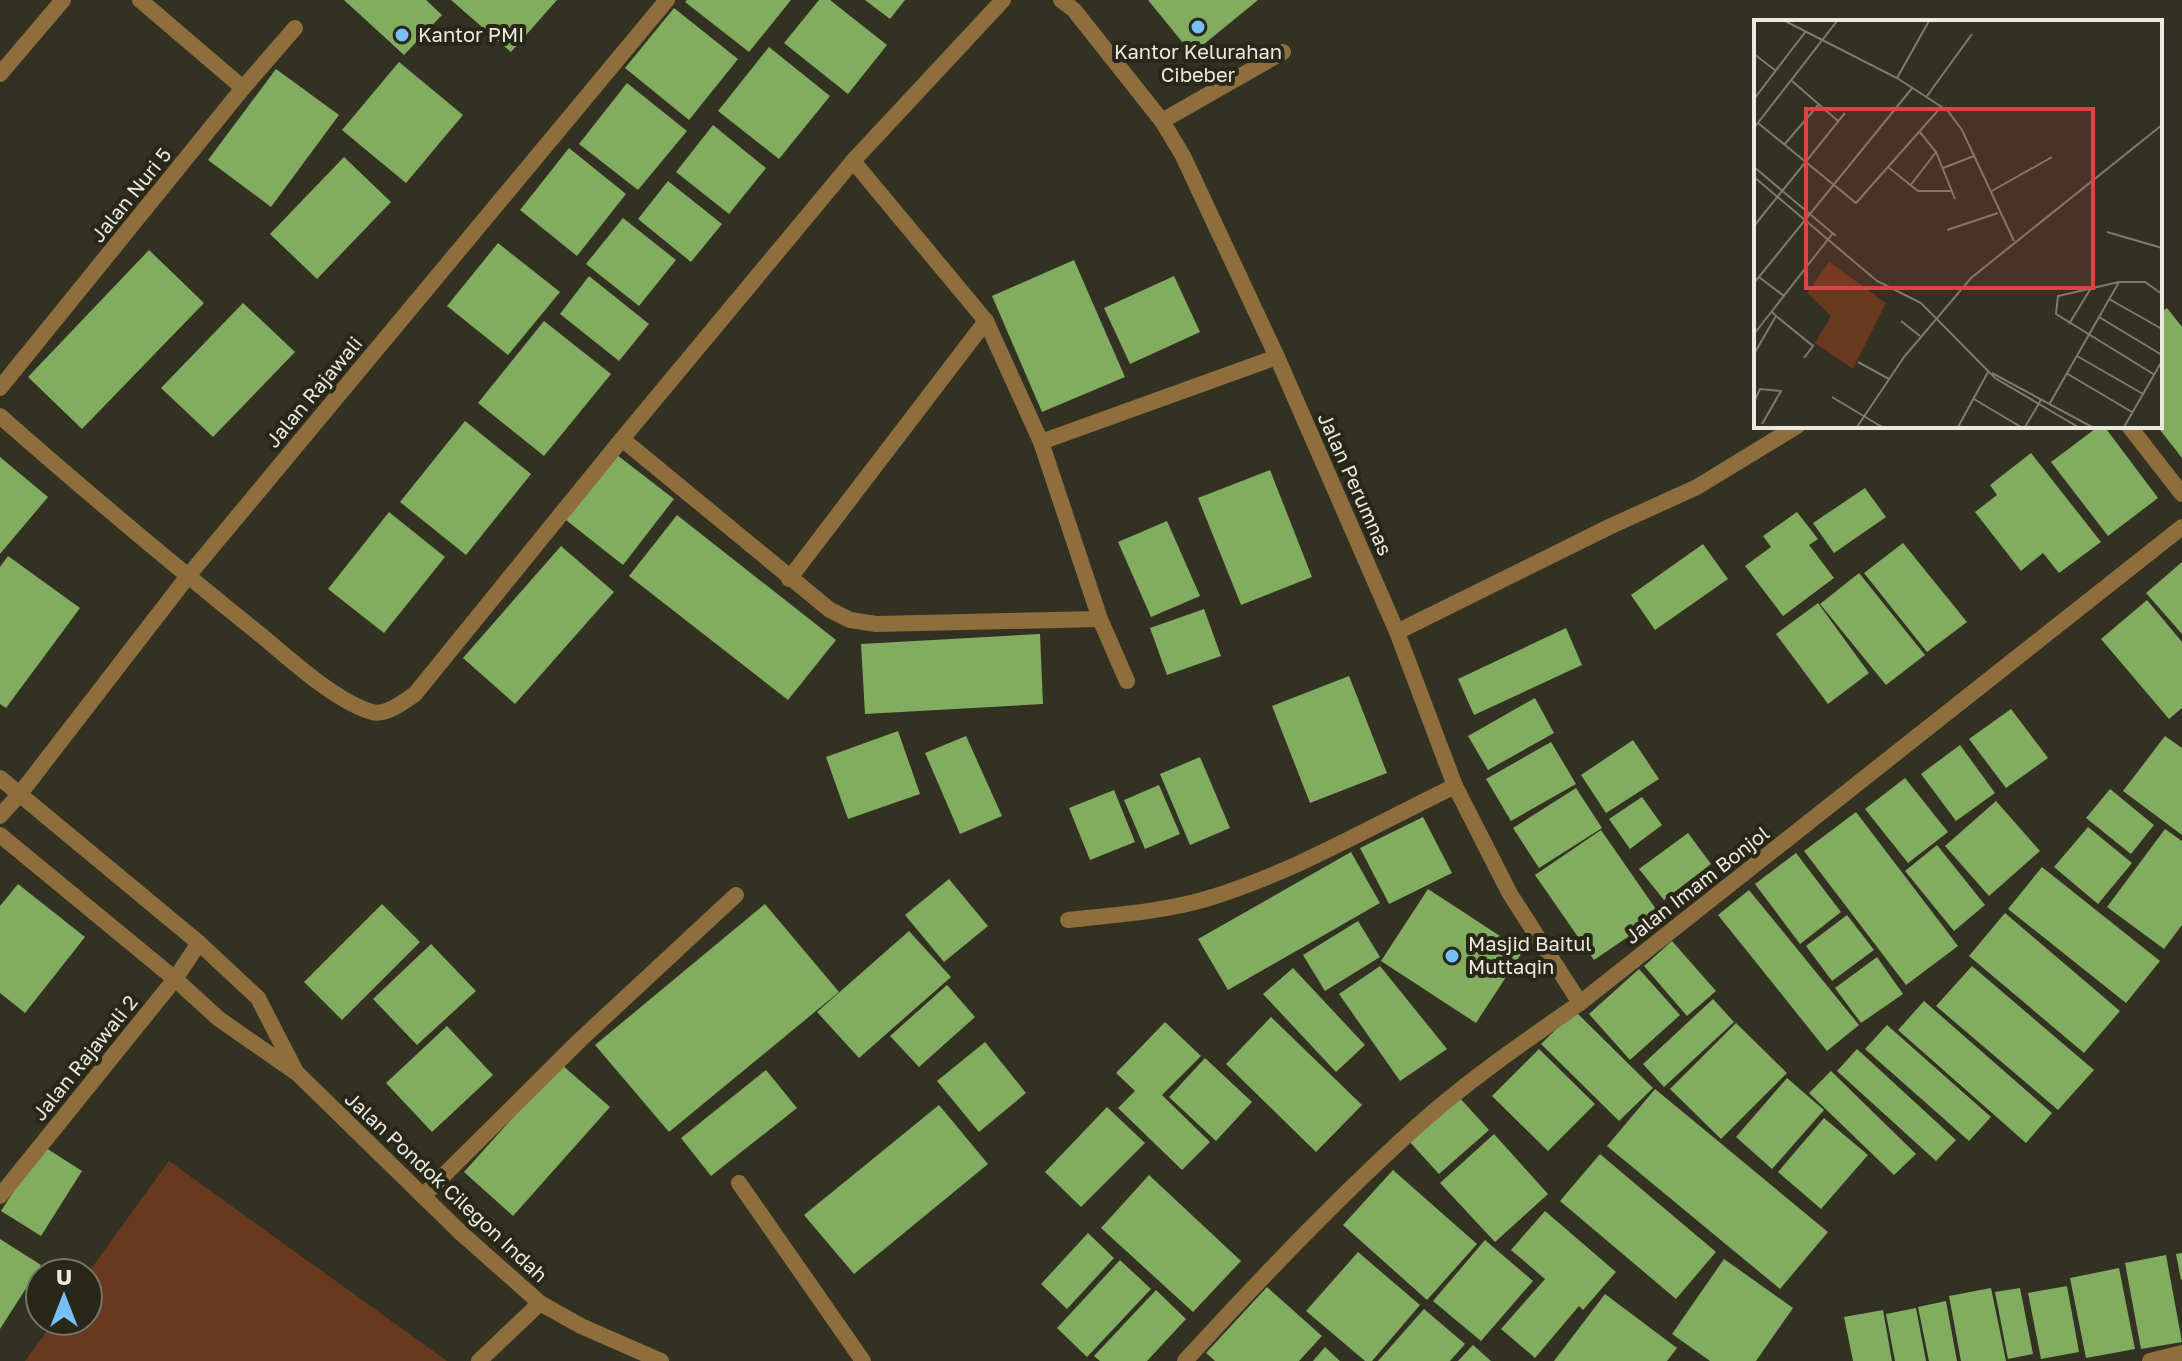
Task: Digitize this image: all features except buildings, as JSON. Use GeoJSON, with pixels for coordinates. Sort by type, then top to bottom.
{"type":"FeatureCollection","features":[{"type":"Feature","properties":{"kind":"street"},"geometry":{"type":"LineString","coordinates":[[0,74],[63,0]]}},
{"type":"Feature","properties":{"kind":"street"},"geometry":{"type":"LineString","coordinates":[[140,0],[243,88]]}},
{"type":"Feature","properties":{"kind":"street","name":"Jalan Rajawali"},"geometry":{"type":"LineString","coordinates":[[0,816],[188,576],[667,0]]}},
{"type":"Feature","properties":{"kind":"street"},"geometry":{"type":"LineString","coordinates":[[0,416],[106,510],[318,681],[375,714],[395,708],[415,694],[853,161],[1003,0]]}},
{"type":"Feature","properties":{"kind":"street","name":"Jalan Perumnas"},"geometry":{"type":"LineString","coordinates":[[1073,3],[1162,121],[1183,156],[1277,357],[1397,632],[1455,786],[1510,894],[1580,1003]]}},
{"type":"Feature","properties":{"kind":"street","name":"Jalan Nuri 5"},"geometry":{"type":"LineString","coordinates":[[0,388],[295,28]]}},
{"type":"Feature","properties":{"kind":"street"},"geometry":{"type":"LineString","coordinates":[[1162,121],[1283,52]]}},
{"type":"Feature","properties":{"kind":"street"},"geometry":{"type":"LineString","coordinates":[[853,161],[986,321],[1041,442],[1100,619],[1127,681]]}},
{"type":"Feature","properties":{"kind":"street"},"geometry":{"type":"LineString","coordinates":[[789,579],[986,321]]}},
{"type":"Feature","properties":{"kind":"street"},"geometry":{"type":"LineString","coordinates":[[1041,442],[1277,357]]}},
{"type":"Feature","properties":{"kind":"street"},"geometry":{"type":"LineString","coordinates":[[1397,632],[1697,487],[1794,428]]}},
{"type":"Feature","properties":{"kind":"street"},"geometry":{"type":"LineString","coordinates":[[2131,428],[2182,494]]}},
{"type":"Feature","properties":{"kind":"street"},"geometry":{"type":"LineString","coordinates":[[622,439],[789,579],[830,610],[850,620],[876,624],[1100,619]]}},
{"type":"Feature","properties":{"kind":"street","name":"Jalan Imam Bonjol"},"geometry":{"type":"LineString","coordinates":[[1185,1361],[1255,1284],[1416,1127],[1492,1064],[1580,1003],[2182,527]]}},
{"type":"Feature","properties":{"kind":"street"},"geometry":{"type":"LineString","coordinates":[[0,778],[199,943],[258,998],[298,1074]]}},
{"type":"Feature","properties":{"kind":"street"},"geometry":{"type":"LineString","coordinates":[[1068,920],[1141,913],[1206,899],[1283,869],[1455,786]]}},
{"type":"Feature","properties":{"kind":"street"},"geometry":{"type":"LineString","coordinates":[[0,835],[219,1019],[298,1074]]}},
{"type":"Feature","properties":{"kind":"street"},"geometry":{"type":"LineString","coordinates":[[423,1196],[580,1040],[736,895]]}},
{"type":"Feature","properties":{"kind":"street","name":"Jalan Rajawali 2"},"geometry":{"type":"LineString","coordinates":[[0,1196],[175,979],[199,943]]}},
{"type":"Feature","properties":{"kind":"street","name":"Jalan Pondok Cilegon Indah"},"geometry":{"type":"LineString","coordinates":[[298,1074],[461,1233],[540,1303],[594,1332],[661,1361]]}},
{"type":"Feature","properties":{"kind":"street"},"geometry":{"type":"LineString","coordinates":[[739,1183],[863,1361]]}},
{"type":"Feature","properties":{"kind":"street"},"geometry":{"type":"LineString","coordinates":[[479,1361],[540,1303]]}},
{"type":"Feature","properties":{"kind":"street"},"geometry":{"type":"LineString","coordinates":[[2158,1360],[2182,1353]]}},
{"type":"Feature","properties":{"kind":"shaded area"},"geometry":{"type":"Polygon","coordinates":[[[169,1161],[447,1361],[25,1361],[42,1337],[104,1337],[104,1257],[100,1257],[169,1161]]]}},
{"type":"Feature","properties":{"kind":"place","name":"Kantor Kelurahan Cibeber"},"geometry":{"type":"Point","coordinates":[1198,27]}},
{"type":"Feature","properties":{"kind":"place","name":"Kantor PMI"},"geometry":{"type":"Point","coordinates":[402,35]}},
{"type":"Feature","properties":{"kind":"place","name":"Masjid Baitul Muttaqin"},"geometry":{"type":"Point","coordinates":[1452,956]}}]}
